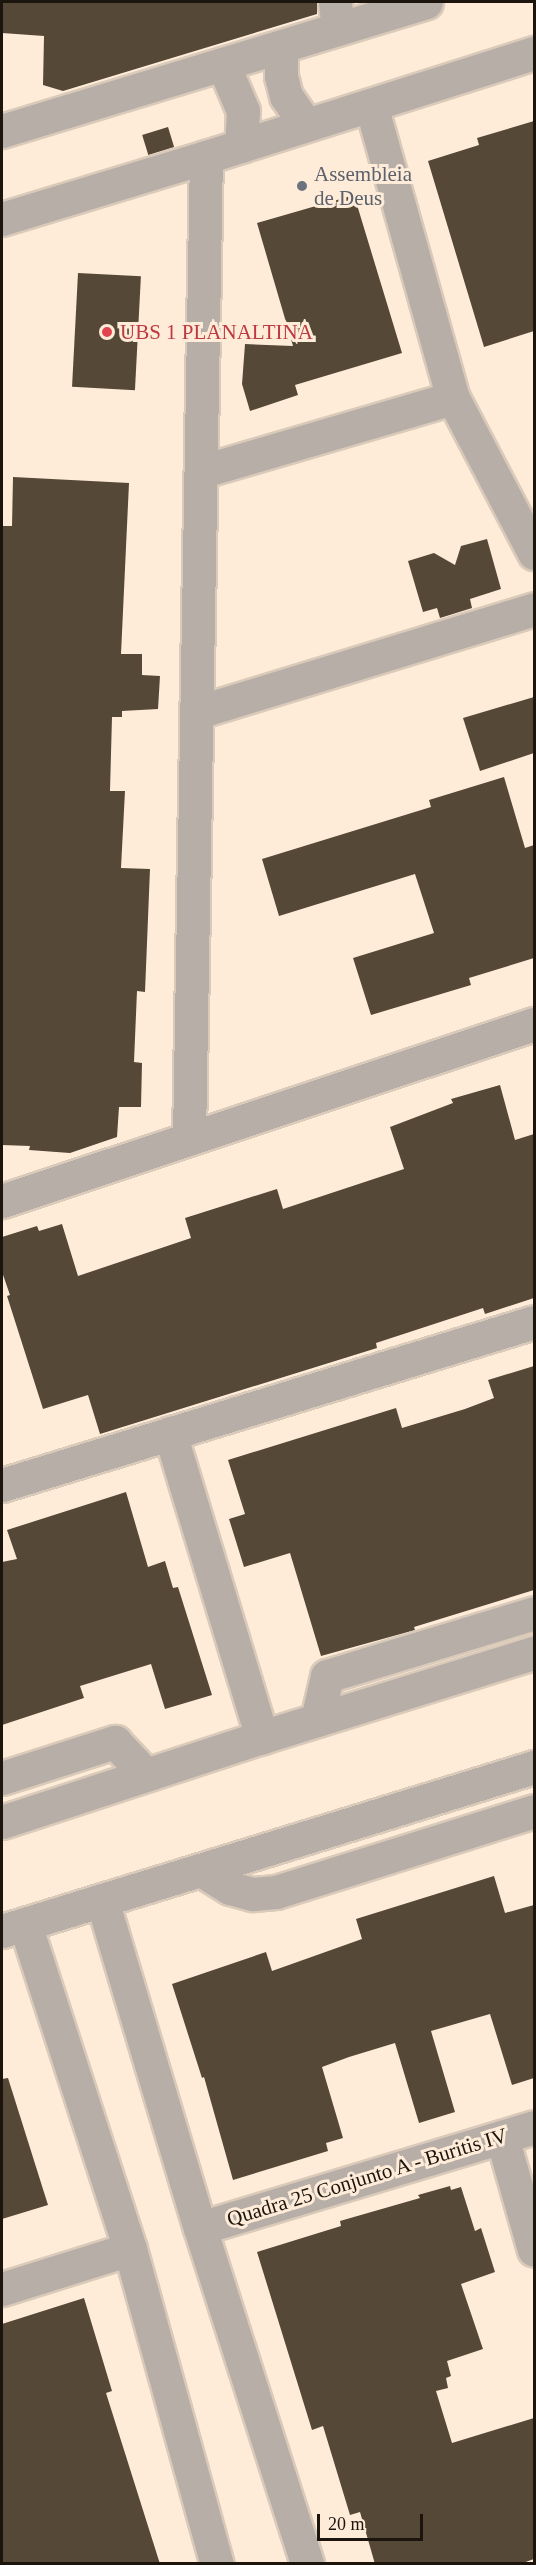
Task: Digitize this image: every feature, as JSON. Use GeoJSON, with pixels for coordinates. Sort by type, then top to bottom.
{"type":"FeatureCollection","features":[{"type":"Feature","properties":{"kind":"street"},"geometry":{"type":"LineString","coordinates":[[2,131],[281,47],[337,15],[426,2]]}},
{"type":"Feature","properties":{"kind":"street"},"geometry":{"type":"LineString","coordinates":[[281,47],[281,76],[286,96],[306,125]]}},
{"type":"Feature","properties":{"kind":"street"},"geometry":{"type":"LineString","coordinates":[[2,219],[206,157],[534,52]]}},
{"type":"Feature","properties":{"kind":"street"},"geometry":{"type":"LineString","coordinates":[[223,64],[243,111],[241,146]]}},
{"type":"Feature","properties":{"kind":"street"},"geometry":{"type":"LineString","coordinates":[[371,105],[453,398],[534,553]]}},
{"type":"Feature","properties":{"kind":"street"},"geometry":{"type":"LineString","coordinates":[[189,1138],[206,157]]}},
{"type":"Feature","properties":{"kind":"street"},"geometry":{"type":"LineString","coordinates":[[202,471],[453,398]]}},
{"type":"Feature","properties":{"kind":"street"},"geometry":{"type":"LineString","coordinates":[[198,712],[534,609]]}},
{"type":"Feature","properties":{"kind":"street"},"geometry":{"type":"LineString","coordinates":[[2,1201],[534,1024]]}},
{"type":"Feature","properties":{"kind":"street"},"geometry":{"type":"LineString","coordinates":[[2,1485],[534,1322]]}},
{"type":"Feature","properties":{"kind":"street"},"geometry":{"type":"LineString","coordinates":[[170,1433],[262,1737]]}},
{"type":"Feature","properties":{"kind":"street"},"geometry":{"type":"LineString","coordinates":[[317,1720],[327,1676],[534,1613]]}},
{"type":"Feature","properties":{"kind":"street"},"geometry":{"type":"LineString","coordinates":[[2,1822],[262,1737],[534,1653]]}},
{"type":"Feature","properties":{"kind":"street"},"geometry":{"type":"LineString","coordinates":[[2,1778],[115,1742],[146,1774]]}},
{"type":"Feature","properties":{"kind":"street"},"geometry":{"type":"LineString","coordinates":[[217,2564],[130,2248],[13,1927],[534,1767]]}},
{"type":"Feature","properties":{"kind":"street"},"geometry":{"type":"LineString","coordinates":[[201,1870],[230,1888],[253,1894],[276,1892],[534,1811]]}},
{"type":"Feature","properties":{"kind":"street"},"geometry":{"type":"LineString","coordinates":[[102,1900],[200,2228],[307,2564]]}},
{"type":"Feature","properties":{"kind":"street","name":"Quadra 25 Conjunto A - Buritis IV"},"geometry":{"type":"LineString","coordinates":[[200,2228],[534,2127]]}},
{"type":"Feature","properties":{"kind":"street"},"geometry":{"type":"LineString","coordinates":[[502,2137],[534,2250]]}},
{"type":"Feature","properties":{"kind":"street"},"geometry":{"type":"LineString","coordinates":[[2,2289],[130,2248]]}},
{"type":"Feature","properties":{"kind":"building"},"geometry":{"type":"Polygon","coordinates":[[[2,2],[317,2],[317,14],[63,91],[43,85],[44,36],[2,33],[2,2]]]}},
{"type":"Feature","properties":{"kind":"building"},"geometry":{"type":"Polygon","coordinates":[[[534,121],[534,331],[484,347],[428,161],[479,145],[477,138],[534,121]]]}},
{"type":"Feature","properties":{"kind":"building"},"geometry":{"type":"Polygon","coordinates":[[[168,127],[174,147],[148,155],[142,135],[168,127]]]}},
{"type":"Feature","properties":{"kind":"building"},"geometry":{"type":"Polygon","coordinates":[[[354,195],[402,353],[295,385],[298,395],[250,411],[242,384],[245,344],[293,346],[257,223],[354,195]]]}},
{"type":"Feature","properties":{"kind":"building","name":"UBS 1 PLANALTINA"},"geometry":{"type":"Polygon","coordinates":[[[78,273],[141,276],[135,390],[72,387],[78,273]]]}},
{"type":"Feature","properties":{"kind":"building"},"geometry":{"type":"Polygon","coordinates":[[[13,477],[129,483],[121,654],[142,654],[142,675],[160,676],[158,709],[122,711],[122,717],[112,717],[110,791],[125,791],[121,868],[150,869],[145,992],[137,991],[134,1062],[142,1063],[141,1107],[119,1107],[117,1137],[70,1153],[29,1150],[30,1146],[2,1145],[2,526],[12,526],[13,477]]]}},
{"type":"Feature","properties":{"kind":"building"},"geometry":{"type":"Polygon","coordinates":[[[487,539],[501,589],[470,599],[472,608],[440,618],[437,608],[423,612],[408,561],[434,553],[455,565],[461,546],[487,539]]]}},
{"type":"Feature","properties":{"kind":"building"},"geometry":{"type":"Polygon","coordinates":[[[534,697],[534,753],[480,771],[463,718],[534,697]]]}},
{"type":"Feature","properties":{"kind":"building"},"geometry":{"type":"Polygon","coordinates":[[[504,777],[525,848],[534,845],[534,958],[469,978],[471,985],[371,1015],[353,958],[434,933],[415,874],[279,916],[262,859],[431,807],[429,800],[504,777]]]}},
{"type":"Feature","properties":{"kind":"building"},"geometry":{"type":"Polygon","coordinates":[[[500,1085],[515,1140],[534,1134],[534,1298],[485,1314],[483,1308],[376,1343],[377,1348],[100,1434],[88,1395],[43,1409],[7,1296],[10,1295],[2,1272],[2,1237],[37,1226],[39,1231],[62,1224],[78,1276],[191,1238],[185,1218],[277,1189],[283,1209],[404,1169],[390,1127],[453,1103],[451,1099],[500,1085]]]}},
{"type":"Feature","properties":{"kind":"building"},"geometry":{"type":"Polygon","coordinates":[[[534,1366],[534,1590],[414,1627],[415,1630],[321,1656],[290,1553],[244,1567],[229,1519],[245,1514],[228,1460],[396,1408],[402,1428],[465,1409],[494,1398],[488,1380],[534,1366]]]}},
{"type":"Feature","properties":{"kind":"building"},"geometry":{"type":"Polygon","coordinates":[[[126,1492],[148,1567],[165,1561],[173,1588],[178,1587],[212,1695],[165,1709],[151,1664],[80,1686],[84,1698],[2,1725],[2,1562],[17,1559],[7,1530],[126,1492]]]}},
{"type":"Feature","properties":{"kind":"building"},"geometry":{"type":"Polygon","coordinates":[[[494,1876],[505,1913],[534,1905],[534,2078],[512,2085],[490,2014],[431,2031],[455,2112],[419,2123],[395,2043],[349,2057],[322,2067],[343,2138],[326,2143],[328,2151],[233,2180],[204,2077],[202,2078],[172,1984],[266,1952],[272,1971],[362,1939],[356,1919],[494,1876]]]}},
{"type":"Feature","properties":{"kind":"building"},"geometry":{"type":"Polygon","coordinates":[[[8,2078],[48,2205],[2,2219],[2,2079],[8,2078]]]}},
{"type":"Feature","properties":{"kind":"building"},"geometry":{"type":"Polygon","coordinates":[[[450,2186],[451,2190],[461,2187],[475,2231],[481,2228],[495,2272],[461,2284],[483,2349],[447,2361],[451,2376],[446,2378],[448,2388],[436,2391],[452,2443],[534,2418],[534,2559],[520,2564],[375,2564],[360,2512],[350,2515],[323,2426],[312,2430],[257,2252],[341,2226],[340,2221],[420,2198],[418,2195],[450,2186]]]}},
{"type":"Feature","properties":{"kind":"building"},"geometry":{"type":"Polygon","coordinates":[[[84,2298],[112,2391],[106,2393],[160,2564],[2,2564],[2,2324],[84,2298]]]}},
{"type":"Feature","properties":{"kind":"place","name":"Assembleia de Deus"},"geometry":{"type":"Point","coordinates":[302,186]}},
{"type":"Feature","properties":{"kind":"place","name":"UBS 1 PLANALTINA"},"geometry":{"type":"Point","coordinates":[107,332]}}]}
